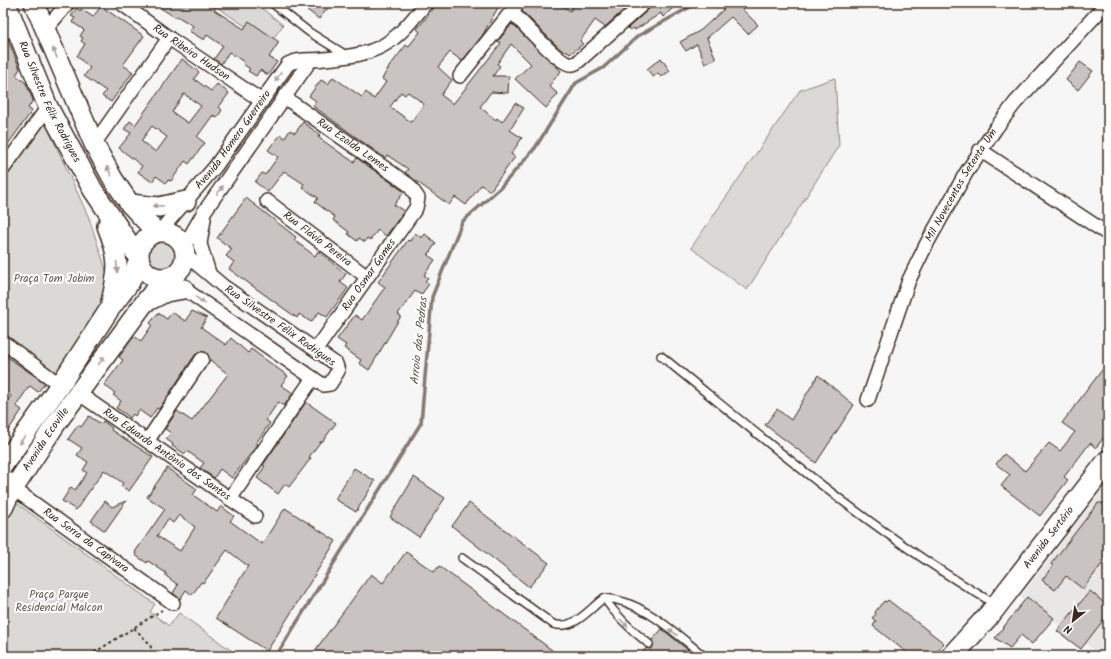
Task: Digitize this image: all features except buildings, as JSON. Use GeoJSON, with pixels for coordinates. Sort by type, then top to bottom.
{"type":"FeatureCollection","features":[{"type":"Feature","properties":{"kind":"main road","name":"Avenida Sertório"},"geometry":{"type":"LineString","coordinates":[[952,656],[993,610],[1108,461]]}},
{"type":"Feature","properties":{"kind":"main road","name":"Avenida Sertório"},"geometry":{"type":"LineString","coordinates":[[964,656],[993,610]]}},
{"type":"Feature","properties":{"kind":"street","name":"Rua Silvestre Félix Rodrigues"},"geometry":{"type":"LineString","coordinates":[[34,3],[94,144],[113,179],[130,204],[158,232]]}},
{"type":"Feature","properties":{"kind":"street"},"geometry":{"type":"LineString","coordinates":[[45,30],[68,3]]}},
{"type":"Feature","properties":{"kind":"street","name":"Rua Ribeiro Hudson"},"geometry":{"type":"LineString","coordinates":[[121,3],[169,38],[262,101]]}},
{"type":"Feature","properties":{"kind":"street","name":"Avenida Homero Guerreiro"},"geometry":{"type":"LineString","coordinates":[[158,232],[215,168],[288,64],[294,61],[349,57],[366,54],[382,48],[406,28],[426,3]]}},
{"type":"Feature","properties":{"kind":"street"},"geometry":{"type":"LineString","coordinates":[[460,76],[515,7],[559,59],[570,64],[576,63],[581,59],[644,3]]}},
{"type":"Feature","properties":{"kind":"street","name":"Mil Novecentos Setenta Um"},"geometry":{"type":"LineString","coordinates":[[868,400],[909,280],[926,245],[980,150],[1015,103],[1107,3]]}},
{"type":"Feature","properties":{"kind":"street","name":"Rua Silvestre Félix Rodrigues"},"geometry":{"type":"LineString","coordinates":[[7,19],[48,107],[93,190],[139,259]]}},
{"type":"Feature","properties":{"kind":"street"},"geometry":{"type":"LineString","coordinates":[[94,144],[169,38]]}},
{"type":"Feature","properties":{"kind":"street","name":"Avenida Homero Guerreiro"},"geometry":{"type":"LineString","coordinates":[[185,250],[204,212],[310,61]]}},
{"type":"Feature","properties":{"kind":"street","name":"Rua Ezolda Lemes"},"geometry":{"type":"LineString","coordinates":[[284,97],[409,185],[418,198]]}},
{"type":"Feature","properties":{"kind":"street"},"geometry":{"type":"LineString","coordinates":[[3,169],[48,107]]}},
{"type":"Feature","properties":{"kind":"street"},"geometry":{"type":"LineString","coordinates":[[980,150],[1108,234]]}},
{"type":"Feature","properties":{"kind":"street"},"geometry":{"type":"LineString","coordinates":[[93,190],[116,248],[117,275],[109,310]]}},
{"type":"Feature","properties":{"kind":"street","name":"Rua Osmar Gomes"},"geometry":{"type":"LineString","coordinates":[[316,350],[416,208],[418,198]]}},
{"type":"Feature","properties":{"kind":"street"},"geometry":{"type":"LineString","coordinates":[[130,204],[159,207],[186,201]]}},
{"type":"Feature","properties":{"kind":"street","name":"Rua Flávio Pereira"},"geometry":{"type":"LineString","coordinates":[[267,201],[368,277]]}},
{"type":"Feature","properties":{"kind":"street"},"geometry":{"type":"LineString","coordinates":[[204,212],[200,244],[208,273]]}},
{"type":"Feature","properties":{"kind":"street"},"geometry":{"type":"LineString","coordinates":[[3,342],[60,385],[109,310],[130,282],[139,259],[139,250],[142,242],[148,236],[158,232],[175,235],[185,250],[185,260],[179,271],[167,278],[145,302],[78,392]]}},
{"type":"Feature","properties":{"kind":"street","name":"Rua Silvestre Félix Rodrigues"},"geometry":{"type":"LineString","coordinates":[[167,278],[323,385],[328,385],[338,372],[336,364],[223,286],[185,250]]}},
{"type":"Feature","properties":{"kind":"street"},"geometry":{"type":"LineString","coordinates":[[139,259],[146,272],[152,276],[167,278]]}},
{"type":"Feature","properties":{"kind":"street"},"geometry":{"type":"LineString","coordinates":[[145,302],[166,292],[184,289]]}},
{"type":"Feature","properties":{"kind":"street"},"geometry":{"type":"LineString","coordinates":[[148,440],[202,359]]}},
{"type":"Feature","properties":{"kind":"street"},"geometry":{"type":"LineString","coordinates":[[230,499],[313,378]]}},
{"type":"Feature","properties":{"kind":"street","name":"Avenida Ecoville"},"geometry":{"type":"LineString","coordinates":[[3,508],[8,482],[47,420],[60,385]]}},
{"type":"Feature","properties":{"kind":"street","name":"Avenida Ecoville"},"geometry":{"type":"LineString","coordinates":[[3,465],[47,420],[78,392]]}},
{"type":"Feature","properties":{"kind":"street","name":"Rua Eduardo Antônio dos Santos"},"geometry":{"type":"LineString","coordinates":[[78,392],[255,516]]}},
{"type":"Feature","properties":{"kind":"street","name":"Rua Serra da Capivara"},"geometry":{"type":"LineString","coordinates":[[8,482],[173,603]]}},
{"type":"Feature","properties":{"kind":"lane"},"geometry":{"type":"LineString","coordinates":[[272,3],[309,32],[349,57]]}},
{"type":"Feature","properties":{"kind":"lane"},"geometry":{"type":"LineString","coordinates":[[661,356],[851,508],[993,610]]}},
{"type":"Feature","properties":{"kind":"lane"},"geometry":{"type":"LineString","coordinates":[[462,558],[558,626],[573,624],[604,598],[617,599],[630,602],[677,634],[704,656]]}},
{"type":"Feature","properties":{"kind":"lane"},"geometry":{"type":"LineString","coordinates":[[604,598],[615,614],[628,628],[649,644]]}},
{"type":"Feature","properties":{"kind":"lane"},"geometry":{"type":"LineString","coordinates":[[690,656],[695,649]]}},
{"type":"Feature","properties":{"kind":"path"},"geometry":{"type":"LineString","coordinates":[[88,656],[173,603]]}},
{"type":"Feature","properties":{"kind":"path"},"geometry":{"type":"LineString","coordinates":[[134,628],[150,644],[152,656]]}},
{"type":"Feature","properties":{"kind":"shaded area"},"geometry":{"type":"Polygon","coordinates":[[[1108,482],[1108,656],[1102,656],[1020,597],[1108,482]]]}},
{"type":"Feature","properties":{"kind":"green space"},"geometry":{"type":"Polygon","coordinates":[[[211,3],[255,3],[283,25],[270,43],[211,3]]]}},
{"type":"Feature","properties":{"kind":"green space"},"geometry":{"type":"Polygon","coordinates":[[[835,78],[839,145],[747,290],[691,248],[800,90],[835,78]]]}},
{"type":"Feature","properties":{"kind":"green space","name":"Praça Tom Jobim"},"geometry":{"type":"Polygon","coordinates":[[[45,122],[89,218],[107,273],[103,306],[56,374],[3,334],[3,180],[45,122]]]}},
{"type":"Feature","properties":{"kind":"green space"},"geometry":{"type":"Polygon","coordinates":[[[157,241],[163,241],[173,248],[176,257],[175,263],[169,270],[163,273],[157,273],[147,266],[144,260],[144,254],[151,244],[157,241]]]}},
{"type":"Feature","properties":{"kind":"green space","name":"Praça Parque Residencial Malcon"},"geometry":{"type":"Polygon","coordinates":[[[15,502],[155,604],[150,612],[169,626],[179,613],[239,656],[3,656],[3,528],[15,502]]]}},
{"type":"Feature","properties":{"kind":"waterway","name":"Arroio das Pedras"},"geometry":{"type":"LineString","coordinates":[[276,656],[421,423],[432,297],[462,222],[500,188],[535,148],[576,83],[603,68],[638,36],[697,3]]}}]}
